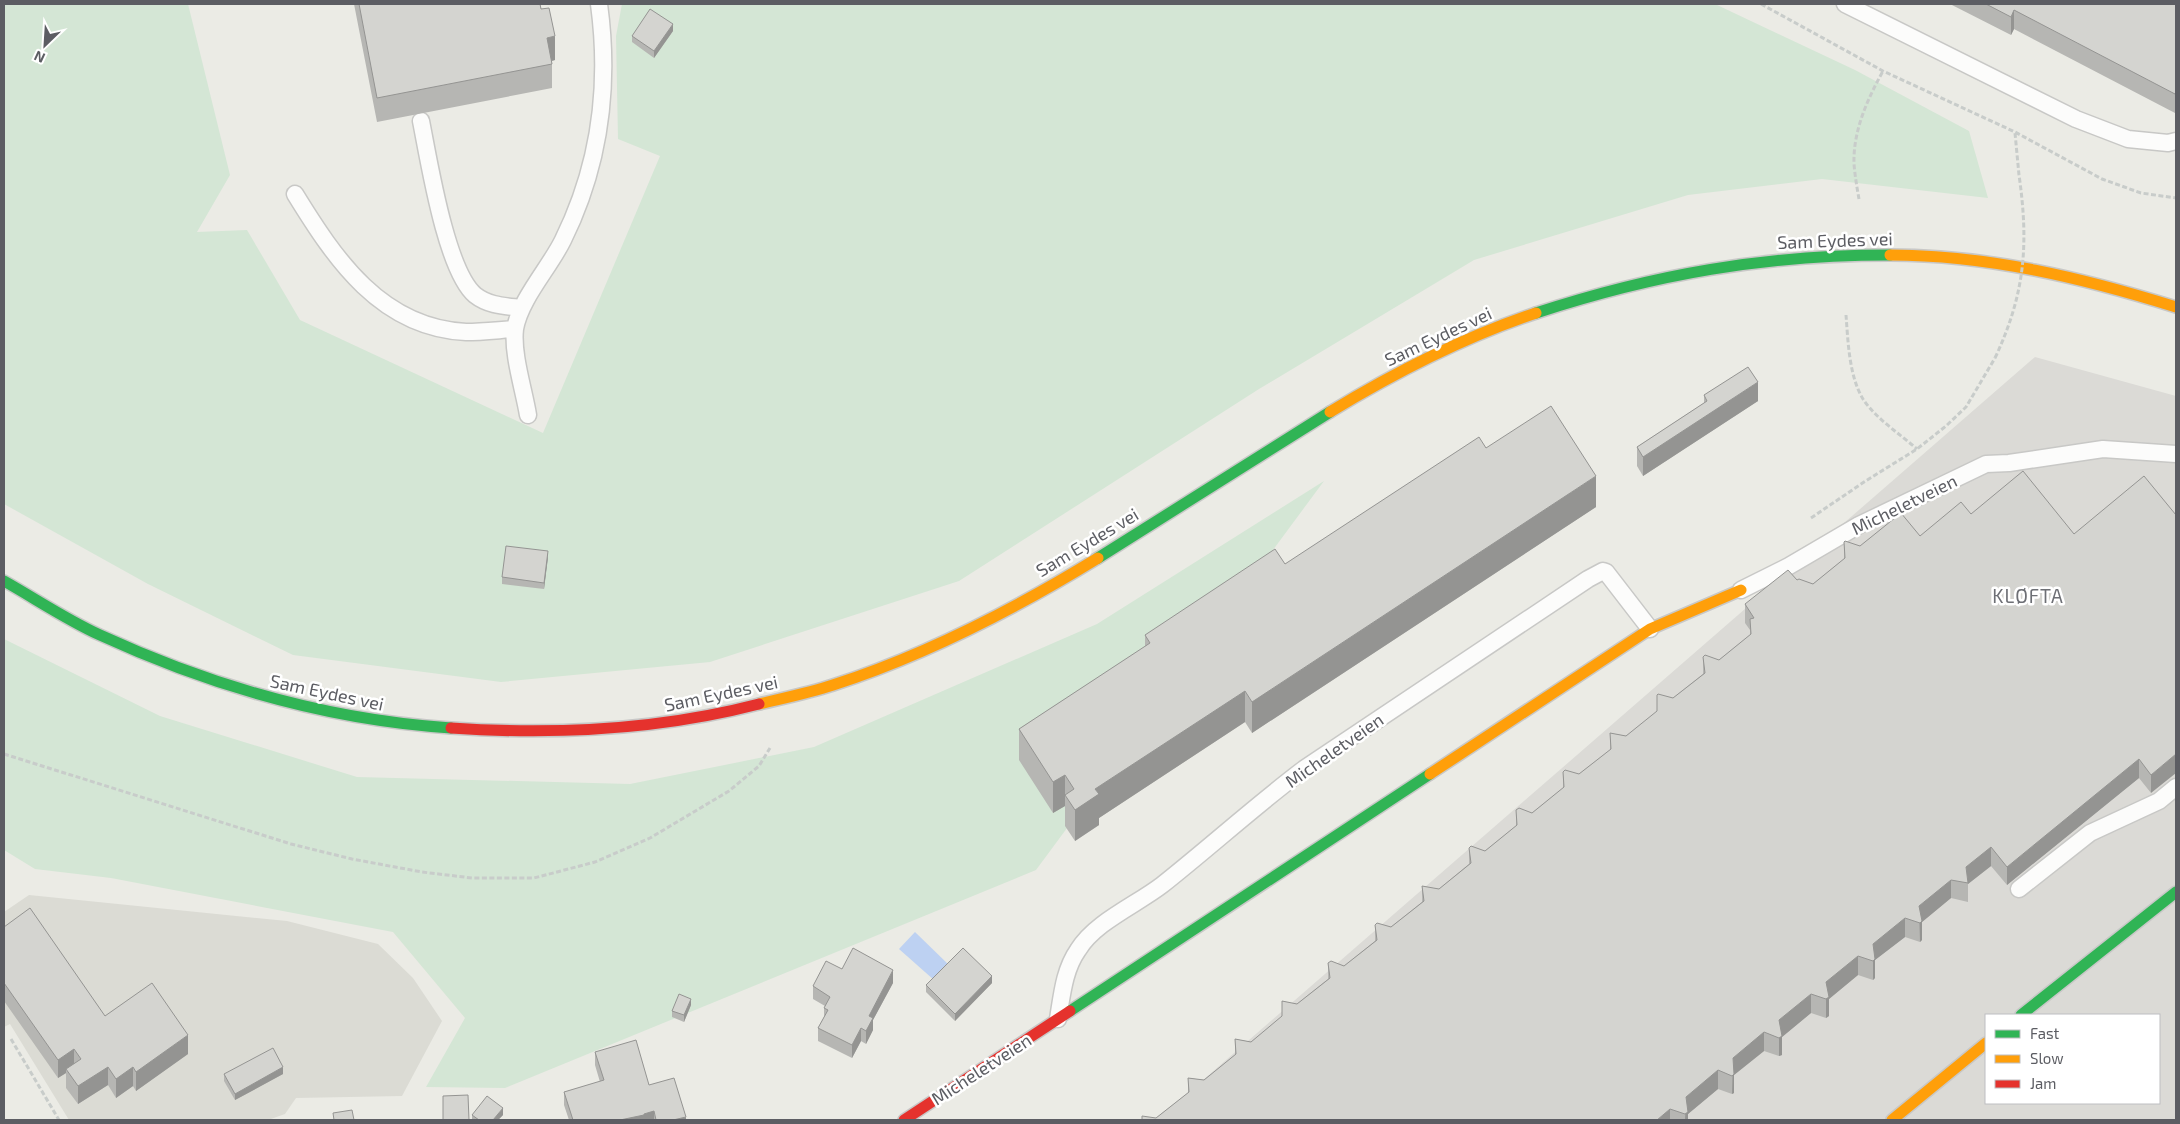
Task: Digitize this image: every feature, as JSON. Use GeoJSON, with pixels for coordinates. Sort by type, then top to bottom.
{"type":"FeatureCollection","features":[{"type":"Feature","properties":{"kind":"main road","name":"Sam Eydes vei"},"geometry":{"type":"LineString","coordinates":[[4,581],[85,627],[158,661],[234,689],[309,709],[389,723],[468,732],[543,733],[616,730],[698,719],[778,701],[836,684],[962,633],[1035,594],[1115,547],[1336,406],[1400,371],[1460,342],[1528,315],[1582,297],[1691,270],[1767,260],[1837,255],[1908,255],[1963,259],[2026,267],[2107,286],[2176,307]]}},
{"type":"Feature","properties":{"kind":"main road","name":"Micheletveien"},"geometry":{"type":"LineString","coordinates":[[904,1120],[1650,629],[1741,590]]}},
{"type":"Feature","properties":{"kind":"main road"},"geometry":{"type":"LineString","coordinates":[[2022,1014],[2176,892]]}},
{"type":"Feature","properties":{"kind":"main road"},"geometry":{"type":"LineString","coordinates":[[1892,1120],[1985,1044]]}},
{"type":"Feature","properties":{"kind":"lane"},"geometry":{"type":"LineString","coordinates":[[528,415],[515,346],[515,329],[522,308],[563,241],[580,201],[599,133],[604,87],[602,30],[598,4]]}},
{"type":"Feature","properties":{"kind":"lane"},"geometry":{"type":"LineString","coordinates":[[1844,4],[2076,119],[2128,139],[2168,143],[2176,141]]}},
{"type":"Feature","properties":{"kind":"lane"},"geometry":{"type":"LineString","coordinates":[[421,121],[440,211],[455,266],[465,285],[476,295],[491,304],[522,308]]}},
{"type":"Feature","properties":{"kind":"lane"},"geometry":{"type":"LineString","coordinates":[[295,194],[326,244],[360,282],[384,304],[410,318],[434,326],[465,332],[515,329]]}},
{"type":"Feature","properties":{"kind":"lane","name":"Micheletveien"},"geometry":{"type":"LineString","coordinates":[[1741,590],[1789,566],[1859,525],[1986,464],[2009,463],[2103,449],[2176,454]]}},
{"type":"Feature","properties":{"kind":"lane","name":"Micheletveien"},"geometry":{"type":"LineString","coordinates":[[1058,1019],[1066,974],[1084,941],[1097,930],[1160,886],[1260,803],[1304,770],[1588,579],[1603,571],[1606,572],[1650,629]]}},
{"type":"Feature","properties":{"kind":"lane"},"geometry":{"type":"LineString","coordinates":[[2019,888],[2090,833],[2159,800],[2176,787]]}},
{"type":"Feature","properties":{"kind":"path"},"geometry":{"type":"LineString","coordinates":[[1761,4],[1883,71],[2015,132],[2102,179],[2141,193],[2176,198]]}},
{"type":"Feature","properties":{"kind":"path"},"geometry":{"type":"LineString","coordinates":[[1858,199],[1854,163],[1857,138],[1865,104],[1883,71]]}},
{"type":"Feature","properties":{"kind":"path"},"geometry":{"type":"LineString","coordinates":[[1846,315],[1849,354],[1863,398],[1880,418],[1917,449],[1966,407],[1995,358],[2007,332],[2016,304],[2025,242],[2024,214],[2018,175],[2015,132]]}},
{"type":"Feature","properties":{"kind":"path"},"geometry":{"type":"LineString","coordinates":[[4,754],[291,844],[352,859],[422,872],[472,878],[534,878],[595,862],[650,838],[729,791],[759,766],[770,748]]}},
{"type":"Feature","properties":{"kind":"path"},"geometry":{"type":"LineString","coordinates":[[11,1039],[59,1120]]}},
{"type":"Feature","properties":{"kind":"shaded area"},"geometry":{"type":"Polygon","coordinates":[[[2035,357],[2176,396],[2176,1120],[1157,1120],[2035,357]]]}},
{"type":"Feature","properties":{"kind":"shaded area"},"geometry":{"type":"Polygon","coordinates":[[[29,895],[287,921],[378,944],[413,978],[442,1021],[402,1096],[296,1098],[285,1114],[268,1120],[69,1120],[10,1024],[4,1027],[4,912],[29,895]]]}},
{"type":"Feature","properties":{"kind":"green space"},"geometry":{"type":"Polygon","coordinates":[[[4,4],[188,4],[230,175],[197,232],[247,230],[300,320],[543,433],[660,156],[618,139],[616,36],[622,4],[1715,4],[1855,70],[1969,131],[1988,198],[1822,179],[1688,195],[1474,260],[1259,389],[959,581],[710,662],[501,682],[293,655],[148,584],[4,504],[4,4]]]}},
{"type":"Feature","properties":{"kind":"green space"},"geometry":{"type":"Polygon","coordinates":[[[1324,481],[1036,870],[505,1088],[426,1087],[465,1018],[393,932],[111,878],[35,869],[4,850],[4,639],[160,716],[357,777],[630,784],[814,747],[1097,624],[1324,481]]]}},
{"type":"Feature","properties":{"kind":"water"},"geometry":{"type":"Polygon","coordinates":[[[915,932],[951,967],[934,980],[899,949],[915,932]]]}},
{"type":"Feature","properties":{"kind":"building"},"geometry":{"type":"Polygon","coordinates":[[[359,4],[540,4],[541,9],[549,8],[555,36],[547,38],[552,64],[377,98],[359,4]]]}},
{"type":"Feature","properties":{"kind":"building"},"geometry":{"type":"Polygon","coordinates":[[[1986,4],[2176,4],[2175,94],[2014,10],[2011,17],[1986,4]]]}},
{"type":"Feature","properties":{"kind":"building"},"geometry":{"type":"Polygon","coordinates":[[[650,9],[673,24],[654,51],[632,36],[650,9]]]}},
{"type":"Feature","properties":{"kind":"building"},"geometry":{"type":"Polygon","coordinates":[[[1748,367],[1758,382],[1643,457],[1637,447],[1707,401],[1704,395],[1748,367]]]}},
{"type":"Feature","properties":{"kind":"building"},"geometry":{"type":"Polygon","coordinates":[[[1551,406],[1596,476],[1252,702],[1245,691],[1095,789],[1099,794],[1075,810],[1065,795],[1074,789],[1065,775],[1053,782],[1019,729],[1150,643],[1145,635],[1275,549],[1285,564],[1479,437],[1486,448],[1551,406]]]}},
{"type":"Feature","properties":{"kind":"building"},"geometry":{"type":"Polygon","coordinates":[[[2023,471],[2074,534],[2144,476],[2176,515],[2176,754],[2151,775],[2139,759],[2007,867],[1991,847],[1966,867],[1968,883],[1951,880],[1919,906],[1922,921],[1920,923],[1905,918],[1873,944],[1875,959],[1873,961],[1858,956],[1826,982],[1829,997],[1826,999],[1811,994],[1779,1020],[1782,1036],[1779,1038],[1764,1032],[1733,1058],[1734,1074],[1732,1076],[1718,1070],[1686,1097],[1688,1112],[1685,1114],[1670,1109],[1657,1120],[1142,1120],[1142,1116],[1156,1118],[1189,1092],[1188,1078],[1204,1080],[1236,1054],[1235,1039],[1251,1042],[1282,1016],[1282,1001],[1297,1004],[1330,978],[1328,963],[1331,961],[1344,966],[1377,940],[1375,925],[1377,923],[1391,927],[1424,901],[1422,886],[1439,889],[1471,863],[1469,848],[1471,846],[1485,851],[1517,825],[1516,810],[1519,808],[1532,813],[1564,787],[1563,772],[1565,770],[1579,774],[1611,749],[1610,733],[1626,736],[1657,711],[1658,694],[1673,698],[1705,673],[1703,657],[1705,655],[1719,660],[1751,634],[1750,619],[1754,618],[1745,604],[1788,570],[1797,580],[1813,584],[1845,558],[1845,541],[1860,546],[1901,513],[1920,536],[1961,502],[1971,514],[2023,471]]]}},
{"type":"Feature","properties":{"kind":"building"},"geometry":{"type":"Polygon","coordinates":[[[506,546],[548,551],[544,583],[502,577],[506,546]]]}},
{"type":"Feature","properties":{"kind":"building"},"geometry":{"type":"Polygon","coordinates":[[[30,908],[105,1016],[152,983],[188,1035],[136,1072],[133,1067],[116,1079],[108,1067],[78,1086],[66,1069],[81,1059],[74,1049],[58,1060],[4,983],[4,927],[30,908]]]}},
{"type":"Feature","properties":{"kind":"building"},"geometry":{"type":"Polygon","coordinates":[[[853,948],[893,970],[869,1016],[873,1018],[866,1031],[861,1028],[852,1045],[818,1028],[828,1010],[824,1008],[830,997],[813,986],[826,961],[842,969],[853,948]]]}},
{"type":"Feature","properties":{"kind":"building"},"geometry":{"type":"Polygon","coordinates":[[[963,948],[992,976],[955,1014],[926,985],[963,948]]]}},
{"type":"Feature","properties":{"kind":"building"},"geometry":{"type":"Polygon","coordinates":[[[679,994],[691,999],[684,1015],[672,1011],[679,994]]]}},
{"type":"Feature","properties":{"kind":"building"},"geometry":{"type":"Polygon","coordinates":[[[636,1040],[649,1085],[674,1078],[686,1117],[673,1120],[656,1120],[654,1111],[620,1120],[573,1120],[564,1092],[604,1080],[595,1052],[636,1040]]]}},
{"type":"Feature","properties":{"kind":"building"},"geometry":{"type":"Polygon","coordinates":[[[273,1048],[283,1067],[235,1094],[224,1074],[273,1048]]]}},
{"type":"Feature","properties":{"kind":"building"},"geometry":{"type":"Polygon","coordinates":[[[468,1095],[469,1120],[443,1120],[443,1096],[468,1095]]]}},
{"type":"Feature","properties":{"kind":"building"},"geometry":{"type":"Polygon","coordinates":[[[487,1096],[503,1108],[493,1120],[479,1120],[472,1115],[487,1096]]]}},
{"type":"Feature","properties":{"kind":"building"},"geometry":{"type":"Polygon","coordinates":[[[352,1110],[354,1120],[334,1120],[333,1113],[352,1110]]]}},
{"type":"Feature","properties":{"kind":"traffic: fast"},"geometry":{"type":"LineString","coordinates":[[1536,313],[1624,287],[1711,269],[1799,259],[1890,255]]}},
{"type":"Feature","properties":{"kind":"traffic: fast"},"geometry":{"type":"LineString","coordinates":[[1098,558],[1330,412]]}},
{"type":"Feature","properties":{"kind":"traffic: fast"},"geometry":{"type":"LineString","coordinates":[[4,581],[100,635],[185,670],[228,685],[316,709],[405,724],[451,728]]}},
{"type":"Feature","properties":{"kind":"traffic: fast"},"geometry":{"type":"LineString","coordinates":[[1070,1011],[1430,774]]}},
{"type":"Feature","properties":{"kind":"traffic: fast"},"geometry":{"type":"LineString","coordinates":[[2022,1014],[2176,892]]}},
{"type":"Feature","properties":{"kind":"traffic: slow"},"geometry":{"type":"LineString","coordinates":[[1890,255],[1963,259],[2035,270],[2141,296],[2176,307]]}},
{"type":"Feature","properties":{"kind":"traffic: slow"},"geometry":{"type":"LineString","coordinates":[[1330,412],[1379,383],[1430,357],[1482,333],[1536,313]]}},
{"type":"Feature","properties":{"kind":"traffic: slow"},"geometry":{"type":"LineString","coordinates":[[759,704],[824,688],[902,660],[1002,613],[1098,558]]}},
{"type":"Feature","properties":{"kind":"traffic: slow"},"geometry":{"type":"LineString","coordinates":[[1430,774],[1650,629],[1741,590]]}},
{"type":"Feature","properties":{"kind":"traffic: slow"},"geometry":{"type":"LineString","coordinates":[[1892,1120],[1985,1044]]}},
{"type":"Feature","properties":{"kind":"traffic: jam"},"geometry":{"type":"LineString","coordinates":[[451,728],[529,731],[645,725],[683,720],[759,704]]}},
{"type":"Feature","properties":{"kind":"traffic: jam"},"geometry":{"type":"LineString","coordinates":[[904,1120],[1070,1011]]}},
{"type":"Feature","properties":{"kind":"district","name":"KLØFTA"},"geometry":{"type":"Point","coordinates":[2028,595]}}]}
